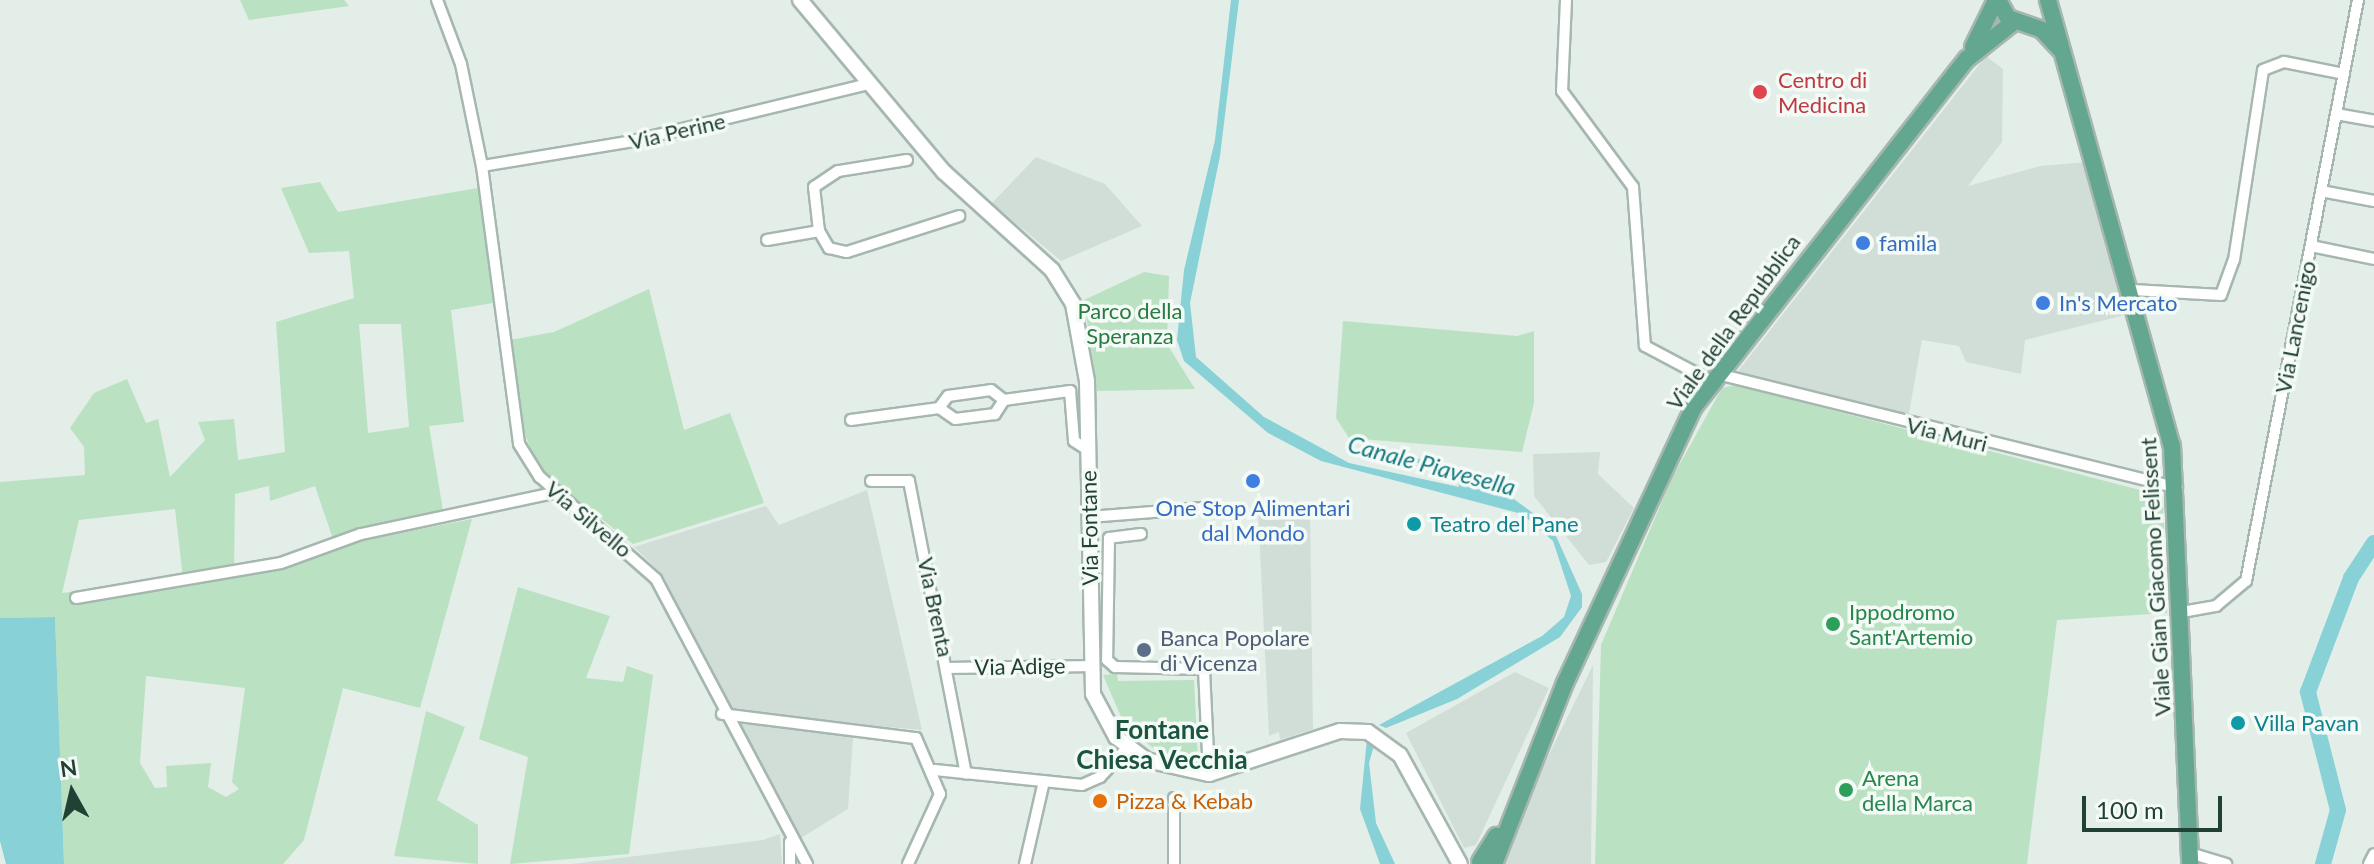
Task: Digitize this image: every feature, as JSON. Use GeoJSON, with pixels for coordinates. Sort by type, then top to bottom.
{"type":"FeatureCollection","features":[{"type":"Feature","properties":{"kind":"main road","name":"Viale Gian Giacomo Felissent"},"geometry":{"type":"LineString","coordinates":[[1997,0],[2017,21],[2054,39],[2082,106]]}},
{"type":"Feature","properties":{"kind":"main road"},"geometry":{"type":"LineString","coordinates":[[1967,59],[1997,0]]}},
{"type":"Feature","properties":{"kind":"main road","name":"Viale Gian Giacomo Felissent"},"geometry":{"type":"LineString","coordinates":[[2017,21],[2040,14],[2047,0]]}},
{"type":"Feature","properties":{"kind":"main road","name":"Viale Gian Giacomo Felissent"},"geometry":{"type":"LineString","coordinates":[[2047,0],[2082,106],[2133,290],[2177,488],[2190,859]]}},
{"type":"Feature","properties":{"kind":"main road"},"geometry":{"type":"LineString","coordinates":[[2057,0],[2082,106]]}},
{"type":"Feature","properties":{"kind":"main road"},"geometry":{"type":"LineString","coordinates":[[1967,59],[2017,21]]}},
{"type":"Feature","properties":{"kind":"main road","name":"Viale della Repubblica"},"geometry":{"type":"LineString","coordinates":[[1473,862],[1507,818],[1660,474],[1716,378],[1967,59]]}},
{"type":"Feature","properties":{"kind":"street","name":"Via Silvello"},"geometry":{"type":"LineString","coordinates":[[437,0],[461,64],[482,166],[514,430],[533,468],[656,579],[722,714],[790,840],[807,864]]}},
{"type":"Feature","properties":{"kind":"street","name":"Via Fontane"},"geometry":{"type":"LineString","coordinates":[[800,0],[944,172],[1061,282],[1081,327],[1087,381],[1092,666],[1101,716],[1128,747],[1146,760],[1209,774]]}},
{"type":"Feature","properties":{"kind":"street","name":"Via Muri"},"geometry":{"type":"LineString","coordinates":[[1566,0],[1564,98],[1633,187],[1645,346],[1716,378],[2177,488]]}},
{"type":"Feature","properties":{"kind":"street","name":"Via Lancenigo"},"geometry":{"type":"LineString","coordinates":[[2182,612],[2216,606],[2246,581],[2358,0]]}},
{"type":"Feature","properties":{"kind":"street"},"geometry":{"type":"LineString","coordinates":[[2133,290],[2221,295],[2234,260],[2263,70],[2284,62],[2344,74]]}},
{"type":"Feature","properties":{"kind":"street","name":"Via Perine"},"geometry":{"type":"LineString","coordinates":[[482,166],[633,141],[869,84]]}},
{"type":"Feature","properties":{"kind":"street"},"geometry":{"type":"LineString","coordinates":[[2336,114],[2374,121]]}},
{"type":"Feature","properties":{"kind":"street"},"geometry":{"type":"LineString","coordinates":[[907,160],[823,177],[813,201],[819,231],[838,253],[959,216]]}},
{"type":"Feature","properties":{"kind":"street"},"geometry":{"type":"LineString","coordinates":[[2321,191],[2374,201]]}},
{"type":"Feature","properties":{"kind":"street"},"geometry":{"type":"LineString","coordinates":[[767,240],[819,231]]}},
{"type":"Feature","properties":{"kind":"street"},"geometry":{"type":"LineString","coordinates":[[2311,246],[2374,259]]}},
{"type":"Feature","properties":{"kind":"street"},"geometry":{"type":"LineString","coordinates":[[851,420],[939,408],[952,395],[991,390],[1004,400],[1070,391],[1087,381]]}},
{"type":"Feature","properties":{"kind":"street"},"geometry":{"type":"LineString","coordinates":[[1070,391],[1074,441],[1088,450]]}},
{"type":"Feature","properties":{"kind":"street"},"geometry":{"type":"LineString","coordinates":[[939,408],[955,419],[995,414],[1004,400]]}},
{"type":"Feature","properties":{"kind":"street","name":"Via Brenta"},"geometry":{"type":"LineString","coordinates":[[871,481],[909,481],[949,668],[966,774]]}},
{"type":"Feature","properties":{"kind":"street"},"geometry":{"type":"LineString","coordinates":[[76,598],[281,563],[361,534],[559,492]]}},
{"type":"Feature","properties":{"kind":"street"},"geometry":{"type":"LineString","coordinates":[[1089,517],[1204,508]]}},
{"type":"Feature","properties":{"kind":"street"},"geometry":{"type":"LineString","coordinates":[[1141,534],[1109,538],[1107,660],[1115,667],[1206,672],[1209,774],[1340,731],[1368,732],[1382,738],[1473,862]]}},
{"type":"Feature","properties":{"kind":"street"},"geometry":{"type":"LineString","coordinates":[[1091,626],[1107,626]]}},
{"type":"Feature","properties":{"kind":"street","name":"Via Adige"},"geometry":{"type":"LineString","coordinates":[[949,668],[1092,666]]}},
{"type":"Feature","properties":{"kind":"street"},"geometry":{"type":"LineString","coordinates":[[722,714],[916,738],[936,775],[940,794]]}},
{"type":"Feature","properties":{"kind":"street"},"geometry":{"type":"LineString","coordinates":[[734,736],[741,723],[760,721]]}},
{"type":"Feature","properties":{"kind":"street"},"geometry":{"type":"LineString","coordinates":[[936,775],[966,774],[1089,784],[1128,747]]}},
{"type":"Feature","properties":{"kind":"street"},"geometry":{"type":"LineString","coordinates":[[908,864],[940,794],[966,774]]}},
{"type":"Feature","properties":{"kind":"street"},"geometry":{"type":"LineString","coordinates":[[1025,864],[1044,781]]}},
{"type":"Feature","properties":{"kind":"street"},"geometry":{"type":"LineString","coordinates":[[1174,798],[1174,864]]}},
{"type":"Feature","properties":{"kind":"street"},"geometry":{"type":"LineString","coordinates":[[790,840],[790,864]]}},
{"type":"Feature","properties":{"kind":"street"},"geometry":{"type":"LineString","coordinates":[[2369,864],[2374,854]]}},
{"type":"Feature","properties":{"kind":"street"},"geometry":{"type":"LineString","coordinates":[[2190,859],[2226,864]]}},
{"type":"Feature","properties":{"kind":"shaded area"},"geometry":{"type":"Polygon","coordinates":[[[1986,56],[2003,69],[2002,142],[1968,186],[2040,166],[2087,162],[2125,315],[2025,340],[2021,374],[1966,362],[1959,346],[1922,340],[1908,419],[1735,375],[1986,56]]]}},
{"type":"Feature","properties":{"kind":"shaded area"},"geometry":{"type":"Polygon","coordinates":[[[1036,157],[1105,184],[1142,226],[1061,261],[992,203],[1036,157]]]}},
{"type":"Feature","properties":{"kind":"shaded area"},"geometry":{"type":"Polygon","coordinates":[[[1600,452],[1598,474],[1634,508],[1606,562],[1589,565],[1534,496],[1533,454],[1600,452]]]}},
{"type":"Feature","properties":{"kind":"shaded area"},"geometry":{"type":"Polygon","coordinates":[[[867,490],[922,730],[854,724],[848,809],[801,838],[662,574],[634,547],[766,506],[779,525],[867,490]]]}},
{"type":"Feature","properties":{"kind":"shaded area"},"geometry":{"type":"Polygon","coordinates":[[[1310,506],[1313,729],[1280,740],[1279,732],[1269,736],[1258,508],[1310,506]]]}},
{"type":"Feature","properties":{"kind":"shaded area"},"geometry":{"type":"Polygon","coordinates":[[[1593,665],[1591,864],[1502,864],[1507,840],[1593,665]]]}},
{"type":"Feature","properties":{"kind":"shaded area"},"geometry":{"type":"Polygon","coordinates":[[[1515,672],[1549,688],[1476,845],[1464,848],[1406,733],[1515,672]]]}},
{"type":"Feature","properties":{"kind":"shaded area"},"geometry":{"type":"Polygon","coordinates":[[[780,834],[782,864],[572,864],[763,840],[780,834]]]}},
{"type":"Feature","properties":{"kind":"green space"},"geometry":{"type":"Polygon","coordinates":[[[240,0],[344,0],[349,6],[249,20],[240,0]]]}},
{"type":"Feature","properties":{"kind":"green space"},"geometry":{"type":"Polygon","coordinates":[[[320,182],[338,212],[478,188],[493,303],[451,310],[464,422],[429,426],[444,517],[337,536],[340,545],[472,519],[420,708],[343,688],[304,840],[283,864],[64,864],[55,617],[0,618],[0,482],[85,475],[84,447],[70,428],[94,393],[127,379],[146,423],[158,419],[170,477],[205,440],[198,422],[234,419],[238,460],[285,452],[276,322],[354,298],[349,251],[309,253],[281,188],[320,182]],[[359,324],[368,433],[409,427],[401,324],[359,324]],[[269,486],[235,494],[234,573],[335,545],[315,486],[270,501],[269,486]],[[175,509],[79,520],[62,593],[183,578],[175,509]],[[146,676],[140,763],[155,788],[167,787],[166,766],[211,763],[208,787],[226,797],[239,789],[232,782],[245,688],[146,676]]]}},
{"type":"Feature","properties":{"kind":"green space","name":"Parco della Speranza"},"geometry":{"type":"Polygon","coordinates":[[[1144,272],[1169,276],[1167,344],[1195,389],[1097,391],[1084,300],[1144,272]]]}},
{"type":"Feature","properties":{"kind":"green space"},"geometry":{"type":"Polygon","coordinates":[[[649,289],[684,430],[730,413],[764,503],[633,544],[540,470],[519,421],[510,340],[554,332],[649,289]]]}},
{"type":"Feature","properties":{"kind":"green space"},"geometry":{"type":"Polygon","coordinates":[[[1343,321],[1517,336],[1534,331],[1534,403],[1522,452],[1349,438],[1336,418],[1343,321]]]}},
{"type":"Feature","properties":{"kind":"green space","name":"Ippodromo Sant'Artemio"},"geometry":{"type":"Polygon","coordinates":[[[1735,385],[2163,496],[2167,613],[2057,620],[2027,864],[1595,864],[1601,645],[1672,478],[1722,388],[1735,385]]]}},
{"type":"Feature","properties":{"kind":"green space"},"geometry":{"type":"Polygon","coordinates":[[[518,587],[610,616],[586,678],[623,682],[627,666],[653,675],[629,854],[510,864],[528,757],[479,739],[518,587]]]}},
{"type":"Feature","properties":{"kind":"green space"},"geometry":{"type":"Polygon","coordinates":[[[1117,674],[1118,681],[1194,680],[1198,763],[1161,754],[1125,726],[1103,675],[1117,674]]]}},
{"type":"Feature","properties":{"kind":"green space"},"geometry":{"type":"Polygon","coordinates":[[[426,711],[465,727],[437,800],[478,825],[478,864],[394,856],[426,711]]]}},
{"type":"Feature","properties":{"kind":"water","name":"Canale Piavesella"},"geometry":{"type":"Polygon","coordinates":[[[1231,0],[1239,0],[1220,156],[1190,303],[1196,357],[1264,417],[1349,463],[1459,487],[1458,479],[1419,463],[1376,461],[1417,458],[1507,494],[1552,527],[1582,594],[1582,607],[1560,637],[1457,699],[1386,728],[1379,725],[1542,636],[1564,617],[1571,596],[1553,541],[1522,514],[1321,461],[1268,433],[1184,361],[1177,340],[1184,270],[1215,140],[1231,0]]]}},
{"type":"Feature","properties":{"kind":"water"},"geometry":{"type":"Polygon","coordinates":[[[55,617],[64,864],[6,864],[0,841],[0,618],[55,617]]]}},
{"type":"Feature","properties":{"kind":"water"},"geometry":{"type":"Polygon","coordinates":[[[1367,739],[1375,742],[1369,763],[1376,823],[1395,864],[1380,864],[1360,809],[1367,739]]]}},
{"type":"Feature","properties":{"kind":"waterway"},"geometry":{"type":"LineString","coordinates":[[2323,864],[2338,810],[2308,692],[2351,578],[2374,543]]}},
{"type":"Feature","properties":{"kind":"place","name":"Centro di Medicina"},"geometry":{"type":"Point","coordinates":[1760,92]}},
{"type":"Feature","properties":{"kind":"place","name":"famila"},"geometry":{"type":"Point","coordinates":[1863,243]}},
{"type":"Feature","properties":{"kind":"place","name":"In's Mercato"},"geometry":{"type":"Point","coordinates":[2043,303]}},
{"type":"Feature","properties":{"kind":"place","name":"One Stop Alimentari dal Mondo"},"geometry":{"type":"Point","coordinates":[1253,481]}},
{"type":"Feature","properties":{"kind":"place","name":"Teatro del Pane"},"geometry":{"type":"Point","coordinates":[1414,524]}},
{"type":"Feature","properties":{"kind":"place","name":"Ippodromo Sant'Artemio"},"geometry":{"type":"Point","coordinates":[1833,624]}},
{"type":"Feature","properties":{"kind":"place","name":"Banca Popolare di Vicenza"},"geometry":{"type":"Point","coordinates":[1144,650]}},
{"type":"Feature","properties":{"kind":"place","name":"Villa Pavan"},"geometry":{"type":"Point","coordinates":[2238,723]}},
{"type":"Feature","properties":{"kind":"place","name":"Arena della Marca"},"geometry":{"type":"Point","coordinates":[1846,790]}},
{"type":"Feature","properties":{"kind":"place","name":"Pizza & Kebab"},"geometry":{"type":"Point","coordinates":[1100,801]}},
{"type":"Feature","properties":{"kind":"district","name":"Fontane Chiesa Vecchia"},"geometry":{"type":"Point","coordinates":[1162,745]}}]}
